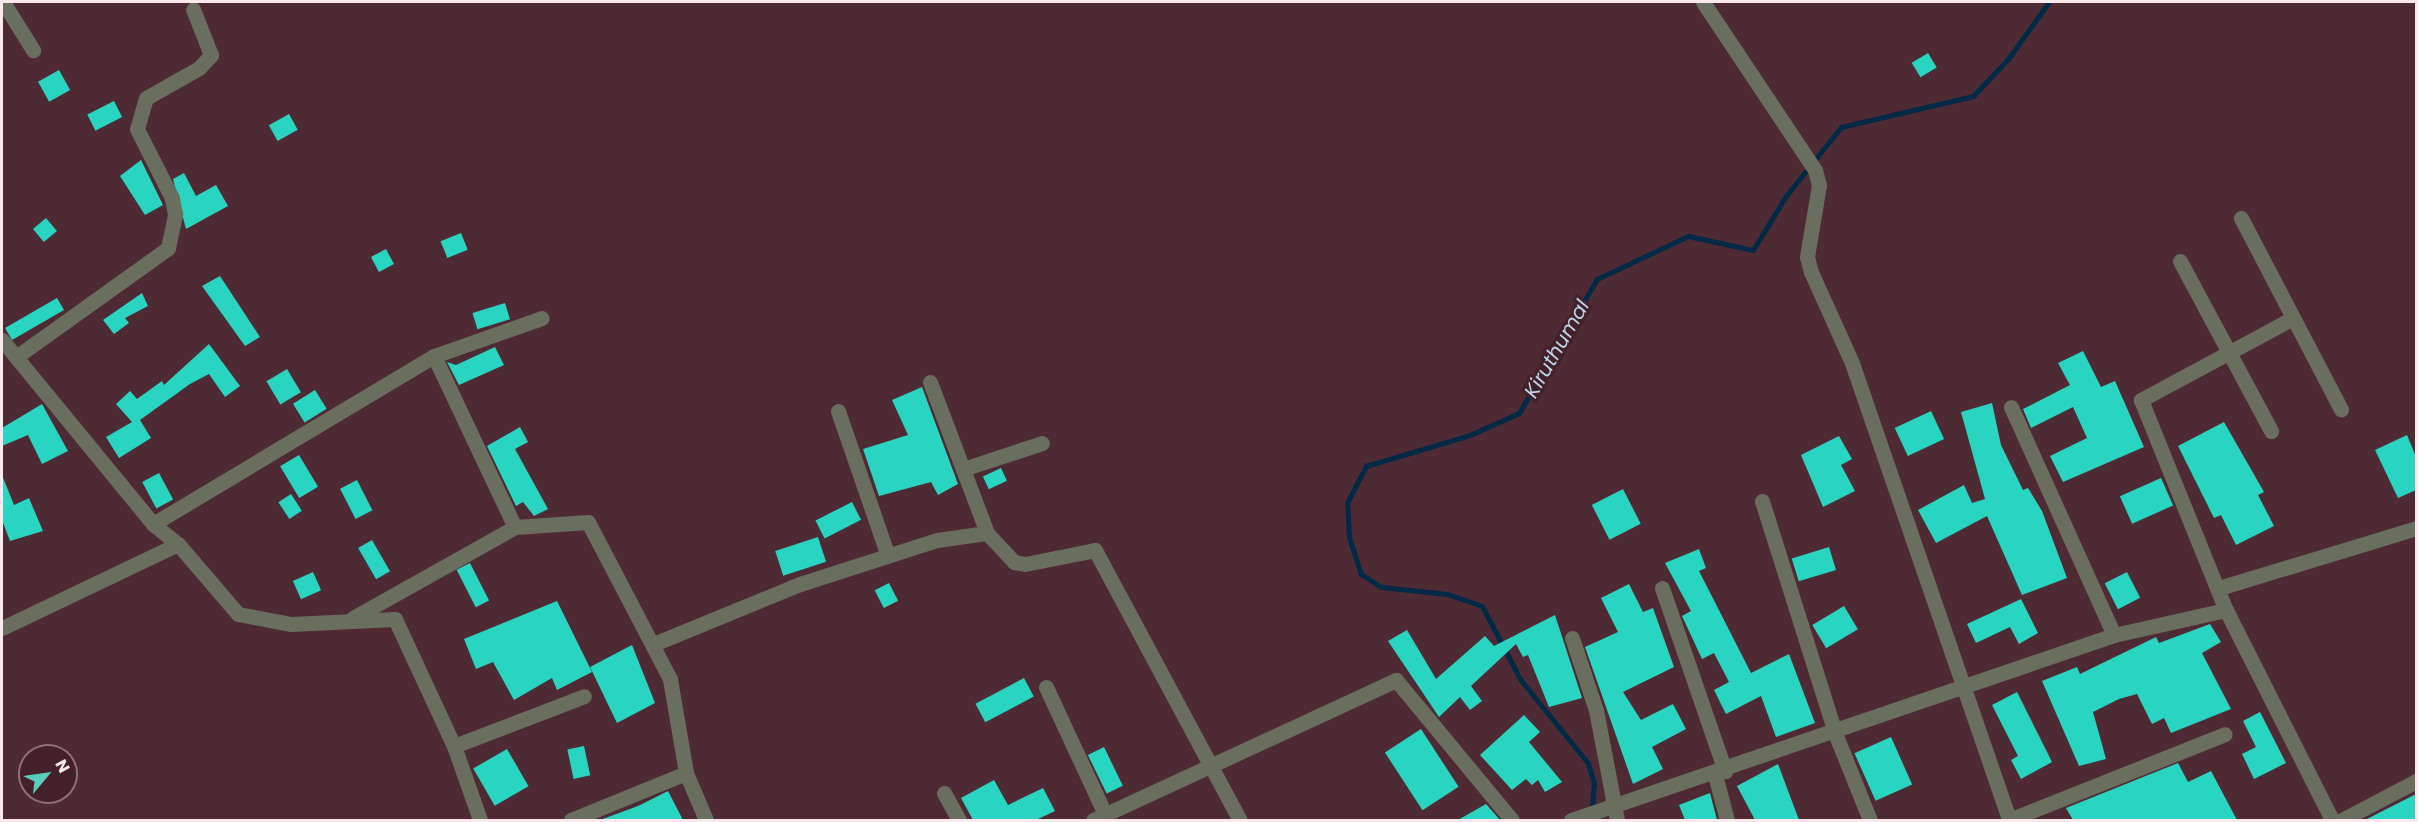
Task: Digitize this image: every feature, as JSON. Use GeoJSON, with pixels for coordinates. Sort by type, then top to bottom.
{"type":"FeatureCollection","features":[{"type":"Feature","properties":{"kind":"street"},"geometry":{"type":"LineString","coordinates":[[3,2],[33,50]]}},
{"type":"Feature","properties":{"kind":"street"},"geometry":{"type":"LineString","coordinates":[[1703,2],[1815,170],[1818,185],[1807,257],[1811,272],[1852,363],[1967,688],[2009,820],[2225,734]]}},
{"type":"Feature","properties":{"kind":"street"},"geometry":{"type":"LineString","coordinates":[[16,357],[168,248],[175,214],[172,198],[137,129],[146,98],[199,68],[212,54],[193,9]]}},
{"type":"Feature","properties":{"kind":"street"},"geometry":{"type":"LineString","coordinates":[[2241,218],[2341,409]]}},
{"type":"Feature","properties":{"kind":"street"},"geometry":{"type":"LineString","coordinates":[[2180,261],[2271,431]]}},
{"type":"Feature","properties":{"kind":"street"},"geometry":{"type":"LineString","coordinates":[[153,524],[434,356],[542,318]]}},
{"type":"Feature","properties":{"kind":"street"},"geometry":{"type":"LineString","coordinates":[[2293,318],[2142,400],[2226,610],[2332,820]]}},
{"type":"Feature","properties":{"kind":"street"},"geometry":{"type":"LineString","coordinates":[[2,340],[153,524],[178,544],[238,614],[291,624],[353,618],[395,619],[454,746],[480,820]]}},
{"type":"Feature","properties":{"kind":"street"},"geometry":{"type":"LineString","coordinates":[[434,356],[515,527]]}},
{"type":"Feature","properties":{"kind":"street"},"geometry":{"type":"LineString","coordinates":[[930,382],[987,533],[1014,562],[1025,564],[1095,550],[1212,761],[1240,820]]}},
{"type":"Feature","properties":{"kind":"street"},"geometry":{"type":"LineString","coordinates":[[2011,406],[2115,635]]}},
{"type":"Feature","properties":{"kind":"street"},"geometry":{"type":"LineString","coordinates":[[838,411],[888,555]]}},
{"type":"Feature","properties":{"kind":"street"},"geometry":{"type":"LineString","coordinates":[[963,469],[1042,443]]}},
{"type":"Feature","properties":{"kind":"street"},"geometry":{"type":"LineString","coordinates":[[1762,501],[1835,734],[1870,820]]}},
{"type":"Feature","properties":{"kind":"street"},"geometry":{"type":"LineString","coordinates":[[353,618],[515,527],[588,522],[656,643],[673,689],[686,773],[706,820]]}},
{"type":"Feature","properties":{"kind":"street"},"geometry":{"type":"LineString","coordinates":[[2219,588],[2416,528]]}},
{"type":"Feature","properties":{"kind":"street"},"geometry":{"type":"LineString","coordinates":[[656,643],[888,555],[937,540],[987,533]]}},
{"type":"Feature","properties":{"kind":"street"},"geometry":{"type":"LineString","coordinates":[[2,628],[178,544]]}},
{"type":"Feature","properties":{"kind":"street"},"geometry":{"type":"LineString","coordinates":[[1662,588],[1720,773],[1727,820]]}},
{"type":"Feature","properties":{"kind":"street"},"geometry":{"type":"LineString","coordinates":[[1571,820],[1611,812],[2115,635],[2226,610]]}},
{"type":"Feature","properties":{"kind":"street"},"geometry":{"type":"LineString","coordinates":[[1572,638],[1596,710],[1611,812]]}},
{"type":"Feature","properties":{"kind":"street"},"geometry":{"type":"LineString","coordinates":[[1046,687],[1099,817],[1212,761],[1396,680],[1512,820]]}},
{"type":"Feature","properties":{"kind":"street"},"geometry":{"type":"LineString","coordinates":[[454,746],[584,696]]}},
{"type":"Feature","properties":{"kind":"street"},"geometry":{"type":"LineString","coordinates":[[571,820],[686,773]]}},
{"type":"Feature","properties":{"kind":"street"},"geometry":{"type":"LineString","coordinates":[[2342,820],[2416,781]]}},
{"type":"Feature","properties":{"kind":"street"},"geometry":{"type":"LineString","coordinates":[[944,793],[959,820]]}},
{"type":"Feature","properties":{"kind":"building"},"geometry":{"type":"Polygon","coordinates":[[[1928,53],[1937,68],[1920,77],[1912,63],[1928,53]]]}},
{"type":"Feature","properties":{"kind":"building"},"geometry":{"type":"Polygon","coordinates":[[[59,70],[70,90],[49,102],[38,82],[59,70]]]}},
{"type":"Feature","properties":{"kind":"building"},"geometry":{"type":"Polygon","coordinates":[[[114,101],[122,117],[95,131],[87,115],[114,101]]]}},
{"type":"Feature","properties":{"kind":"building"},"geometry":{"type":"Polygon","coordinates":[[[289,114],[298,130],[278,141],[269,125],[289,114]]]}},
{"type":"Feature","properties":{"kind":"building"},"geometry":{"type":"Polygon","coordinates":[[[141,160],[163,205],[145,215],[120,176],[141,160]]]}},
{"type":"Feature","properties":{"kind":"building"},"geometry":{"type":"Polygon","coordinates":[[[184,173],[196,196],[216,185],[228,206],[186,229],[173,179],[184,173]]]}},
{"type":"Feature","properties":{"kind":"building"},"geometry":{"type":"Polygon","coordinates":[[[46,218],[57,231],[44,242],[33,229],[46,218]]]}},
{"type":"Feature","properties":{"kind":"building"},"geometry":{"type":"Polygon","coordinates":[[[461,233],[468,250],[447,258],[441,241],[461,233]]]}},
{"type":"Feature","properties":{"kind":"building"},"geometry":{"type":"Polygon","coordinates":[[[386,249],[394,264],[379,272],[371,257],[386,249]]]}},
{"type":"Feature","properties":{"kind":"building"},"geometry":{"type":"Polygon","coordinates":[[[220,276],[260,337],[245,346],[202,286],[220,276]]]}},
{"type":"Feature","properties":{"kind":"building"},"geometry":{"type":"Polygon","coordinates":[[[142,293],[148,306],[125,318],[129,323],[114,334],[103,320],[142,293]]]}},
{"type":"Feature","properties":{"kind":"building"},"geometry":{"type":"Polygon","coordinates":[[[57,298],[64,310],[12,340],[5,328],[57,298]]]}},
{"type":"Feature","properties":{"kind":"building"},"geometry":{"type":"Polygon","coordinates":[[[505,303],[510,319],[477,329],[472,313],[505,303]]]}},
{"type":"Feature","properties":{"kind":"building"},"geometry":{"type":"Polygon","coordinates":[[[209,344],[240,386],[225,397],[209,374],[190,384],[140,420],[151,438],[119,458],[106,437],[132,422],[116,404],[130,391],[137,399],[162,381],[164,385],[209,344]]]}},
{"type":"Feature","properties":{"kind":"building"},"geometry":{"type":"Polygon","coordinates":[[[495,347],[504,365],[459,385],[447,362],[456,365],[495,347]]]}},
{"type":"Feature","properties":{"kind":"building"},"geometry":{"type":"Polygon","coordinates":[[[2083,351],[2101,387],[2115,381],[2144,447],[2063,482],[2050,456],[2087,438],[2073,407],[2031,428],[2023,409],[2070,385],[2058,363],[2083,351]]]}},
{"type":"Feature","properties":{"kind":"building"},"geometry":{"type":"Polygon","coordinates":[[[287,369],[301,392],[280,405],[266,381],[287,369]]]}},
{"type":"Feature","properties":{"kind":"building"},"geometry":{"type":"Polygon","coordinates":[[[922,387],[958,484],[938,495],[931,482],[879,496],[863,449],[908,435],[892,400],[922,387]]]}},
{"type":"Feature","properties":{"kind":"building"},"geometry":{"type":"Polygon","coordinates":[[[315,390],[327,409],[305,422],[293,404],[315,390]]]}},
{"type":"Feature","properties":{"kind":"building"},"geometry":{"type":"Polygon","coordinates":[[[1992,403],[2001,445],[2023,490],[2028,488],[2042,511],[2067,578],[2022,595],[1987,516],[1936,543],[1918,510],[1964,485],[1972,503],[1985,499],[1961,412],[1992,403]]]}},
{"type":"Feature","properties":{"kind":"building"},"geometry":{"type":"Polygon","coordinates":[[[42,404],[68,451],[42,464],[28,435],[2,446],[2,428],[42,404]]]}},
{"type":"Feature","properties":{"kind":"building"},"geometry":{"type":"Polygon","coordinates":[[[1931,411],[1944,439],[1908,456],[1895,428],[1931,411]]]}},
{"type":"Feature","properties":{"kind":"building"},"geometry":{"type":"Polygon","coordinates":[[[2224,422],[2264,492],[2258,495],[2274,526],[2236,545],[2221,515],[2214,518],[2178,446],[2224,422]]]}},
{"type":"Feature","properties":{"kind":"building"},"geometry":{"type":"Polygon","coordinates":[[[520,427],[528,442],[515,449],[548,509],[534,516],[523,502],[516,506],[487,446],[520,427]]]}},
{"type":"Feature","properties":{"kind":"building"},"geometry":{"type":"Polygon","coordinates":[[[2407,435],[2416,457],[2416,490],[2398,498],[2375,450],[2407,435]]]}},
{"type":"Feature","properties":{"kind":"building"},"geometry":{"type":"Polygon","coordinates":[[[1839,436],[1852,459],[1841,465],[1855,491],[1823,507],[1801,455],[1839,436]]]}},
{"type":"Feature","properties":{"kind":"building"},"geometry":{"type":"Polygon","coordinates":[[[299,455],[318,487],[299,498],[280,466],[299,455]]]}},
{"type":"Feature","properties":{"kind":"building"},"geometry":{"type":"Polygon","coordinates":[[[1001,468],[1007,481],[989,489],[983,476],[1001,468]]]}},
{"type":"Feature","properties":{"kind":"building"},"geometry":{"type":"Polygon","coordinates":[[[159,473],[173,499],[156,508],[142,482],[159,473]]]}},
{"type":"Feature","properties":{"kind":"building"},"geometry":{"type":"Polygon","coordinates":[[[2,475],[14,505],[29,498],[43,531],[10,541],[2,520],[2,475]]]}},
{"type":"Feature","properties":{"kind":"building"},"geometry":{"type":"Polygon","coordinates":[[[2161,478],[2173,505],[2132,524],[2120,496],[2161,478]]]}},
{"type":"Feature","properties":{"kind":"building"},"geometry":{"type":"Polygon","coordinates":[[[357,480],[372,510],[356,519],[340,489],[357,480]]]}},
{"type":"Feature","properties":{"kind":"building"},"geometry":{"type":"Polygon","coordinates":[[[1623,489],[1641,524],[1610,540],[1592,505],[1623,489]]]}},
{"type":"Feature","properties":{"kind":"building"},"geometry":{"type":"Polygon","coordinates":[[[291,494],[302,511],[289,519],[278,502],[291,494]]]}},
{"type":"Feature","properties":{"kind":"building"},"geometry":{"type":"Polygon","coordinates":[[[852,502],[861,520],[825,538],[815,521],[852,502]]]}},
{"type":"Feature","properties":{"kind":"building"},"geometry":{"type":"Polygon","coordinates":[[[818,537],[826,562],[783,576],[775,551],[818,537]]]}},
{"type":"Feature","properties":{"kind":"building"},"geometry":{"type":"Polygon","coordinates":[[[372,540],[390,571],[376,579],[358,548],[372,540]]]}},
{"type":"Feature","properties":{"kind":"building"},"geometry":{"type":"Polygon","coordinates":[[[1829,547],[1836,570],[1799,581],[1792,558],[1829,547]]]}},
{"type":"Feature","properties":{"kind":"building"},"geometry":{"type":"Polygon","coordinates":[[[1699,549],[1706,568],[1699,571],[1751,673],[1789,654],[1815,723],[1776,737],[1761,696],[1726,714],[1714,690],[1729,682],[1714,653],[1702,659],[1682,616],[1691,611],[1665,563],[1699,549]]]}},
{"type":"Feature","properties":{"kind":"building"},"geometry":{"type":"Polygon","coordinates":[[[470,563],[489,600],[476,607],[457,570],[470,563]]]}},
{"type":"Feature","properties":{"kind":"building"},"geometry":{"type":"Polygon","coordinates":[[[313,572],[321,590],[301,599],[293,581],[313,572]]]}},
{"type":"Feature","properties":{"kind":"building"},"geometry":{"type":"Polygon","coordinates":[[[2127,572],[2140,598],[2118,609],[2105,583],[2127,572]]]}},
{"type":"Feature","properties":{"kind":"building"},"geometry":{"type":"Polygon","coordinates":[[[889,583],[898,601],[884,608],[875,590],[889,583]]]}},
{"type":"Feature","properties":{"kind":"building"},"geometry":{"type":"Polygon","coordinates":[[[1629,584],[1643,612],[1653,608],[1674,667],[1623,692],[1641,720],[1673,704],[1686,729],[1652,747],[1663,769],[1633,784],[1585,647],[1618,632],[1601,598],[1629,584]]]}},
{"type":"Feature","properties":{"kind":"building"},"geometry":{"type":"Polygon","coordinates":[[[2021,599],[2038,633],[2019,644],[2010,627],[1976,643],[1967,624],[2021,599]]]}},
{"type":"Feature","properties":{"kind":"building"},"geometry":{"type":"Polygon","coordinates":[[[557,601],[592,672],[557,690],[552,678],[514,700],[493,662],[476,669],[464,639],[557,601]]]}},
{"type":"Feature","properties":{"kind":"building"},"geometry":{"type":"Polygon","coordinates":[[[1844,606],[1858,629],[1826,648],[1812,625],[1844,606]]]}},
{"type":"Feature","properties":{"kind":"building"},"geometry":{"type":"Polygon","coordinates":[[[1555,615],[1582,698],[1549,707],[1528,655],[1523,657],[1516,644],[1471,686],[1482,701],[1470,710],[1460,697],[1439,717],[1388,641],[1407,630],[1436,679],[1485,636],[1494,646],[1555,615]]]}},
{"type":"Feature","properties":{"kind":"building"},"geometry":{"type":"Polygon","coordinates":[[[2210,624],[2221,642],[2202,653],[2231,709],[2171,733],[2164,718],[2152,724],[2137,694],[2119,699],[2093,712],[2106,759],[2079,766],[2042,681],[2077,667],[2080,674],[2156,637],[2159,643],[2210,624]]]}},
{"type":"Feature","properties":{"kind":"building"},"geometry":{"type":"Polygon","coordinates":[[[632,645],[655,703],[617,723],[590,667],[632,645]]]}},
{"type":"Feature","properties":{"kind":"building"},"geometry":{"type":"Polygon","coordinates":[[[1024,678],[1034,697],[985,722],[975,704],[1024,678]]]}},
{"type":"Feature","properties":{"kind":"building"},"geometry":{"type":"Polygon","coordinates":[[[2017,692],[2052,762],[2021,779],[2011,760],[2018,756],[1992,705],[2017,692]]]}},
{"type":"Feature","properties":{"kind":"building"},"geometry":{"type":"Polygon","coordinates":[[[2260,712],[2286,763],[2254,779],[2242,754],[2256,747],[2243,721],[2260,712]]]}},
{"type":"Feature","properties":{"kind":"building"},"geometry":{"type":"Polygon","coordinates":[[[1524,715],[1540,732],[1529,742],[1562,782],[1545,792],[1538,780],[1532,785],[1526,779],[1512,790],[1480,755],[1524,715]]]}},
{"type":"Feature","properties":{"kind":"building"},"geometry":{"type":"Polygon","coordinates":[[[1421,729],[1459,787],[1423,810],[1385,752],[1421,729]]]}},
{"type":"Feature","properties":{"kind":"building"},"geometry":{"type":"Polygon","coordinates":[[[1891,737],[1912,785],[1876,801],[1854,753],[1891,737]]]}},
{"type":"Feature","properties":{"kind":"building"},"geometry":{"type":"Polygon","coordinates":[[[584,746],[590,775],[574,779],[567,750],[584,746]]]}},
{"type":"Feature","properties":{"kind":"building"},"geometry":{"type":"Polygon","coordinates":[[[1104,747],[1123,786],[1107,794],[1088,755],[1104,747]]]}},
{"type":"Feature","properties":{"kind":"building"},"geometry":{"type":"Polygon","coordinates":[[[507,749],[528,786],[495,806],[473,768],[507,749]]]}},
{"type":"Feature","properties":{"kind":"building"},"geometry":{"type":"Polygon","coordinates":[[[2178,763],[2188,782],[2211,771],[2237,820],[2073,820],[2066,808],[2178,763]]]}},
{"type":"Feature","properties":{"kind":"building"},"geometry":{"type":"Polygon","coordinates":[[[1778,764],[1799,820],[1755,820],[1737,786],[1778,764]]]}},
{"type":"Feature","properties":{"kind":"building"},"geometry":{"type":"Polygon","coordinates":[[[994,780],[1008,805],[1043,788],[1055,811],[1036,820],[973,820],[961,798],[994,780]]]}},
{"type":"Feature","properties":{"kind":"building"},"geometry":{"type":"Polygon","coordinates":[[[668,791],[683,820],[600,820],[638,806],[668,791]]]}},
{"type":"Feature","properties":{"kind":"building"},"geometry":{"type":"Polygon","coordinates":[[[1710,793],[1717,820],[1685,820],[1679,805],[1710,793]]]}},
{"type":"Feature","properties":{"kind":"building"},"geometry":{"type":"Polygon","coordinates":[[[2416,794],[2416,820],[2365,820],[2416,794]]]}},
{"type":"Feature","properties":{"kind":"building"},"geometry":{"type":"Polygon","coordinates":[[[1486,804],[1500,820],[1458,820],[1486,804]]]}},
{"type":"Feature","properties":{"kind":"waterway","name":"Kiruthumal"},"geometry":{"type":"LineString","coordinates":[[1592,809],[1594,783],[1588,763],[1520,679],[1482,606],[1447,594],[1381,587],[1361,574],[1349,537],[1347,503],[1366,466],[1470,435],[1519,413],[1597,279],[1688,236],[1753,250],[1786,196],[1841,127],[1973,96],[2008,59],[2049,2]]}}]}
